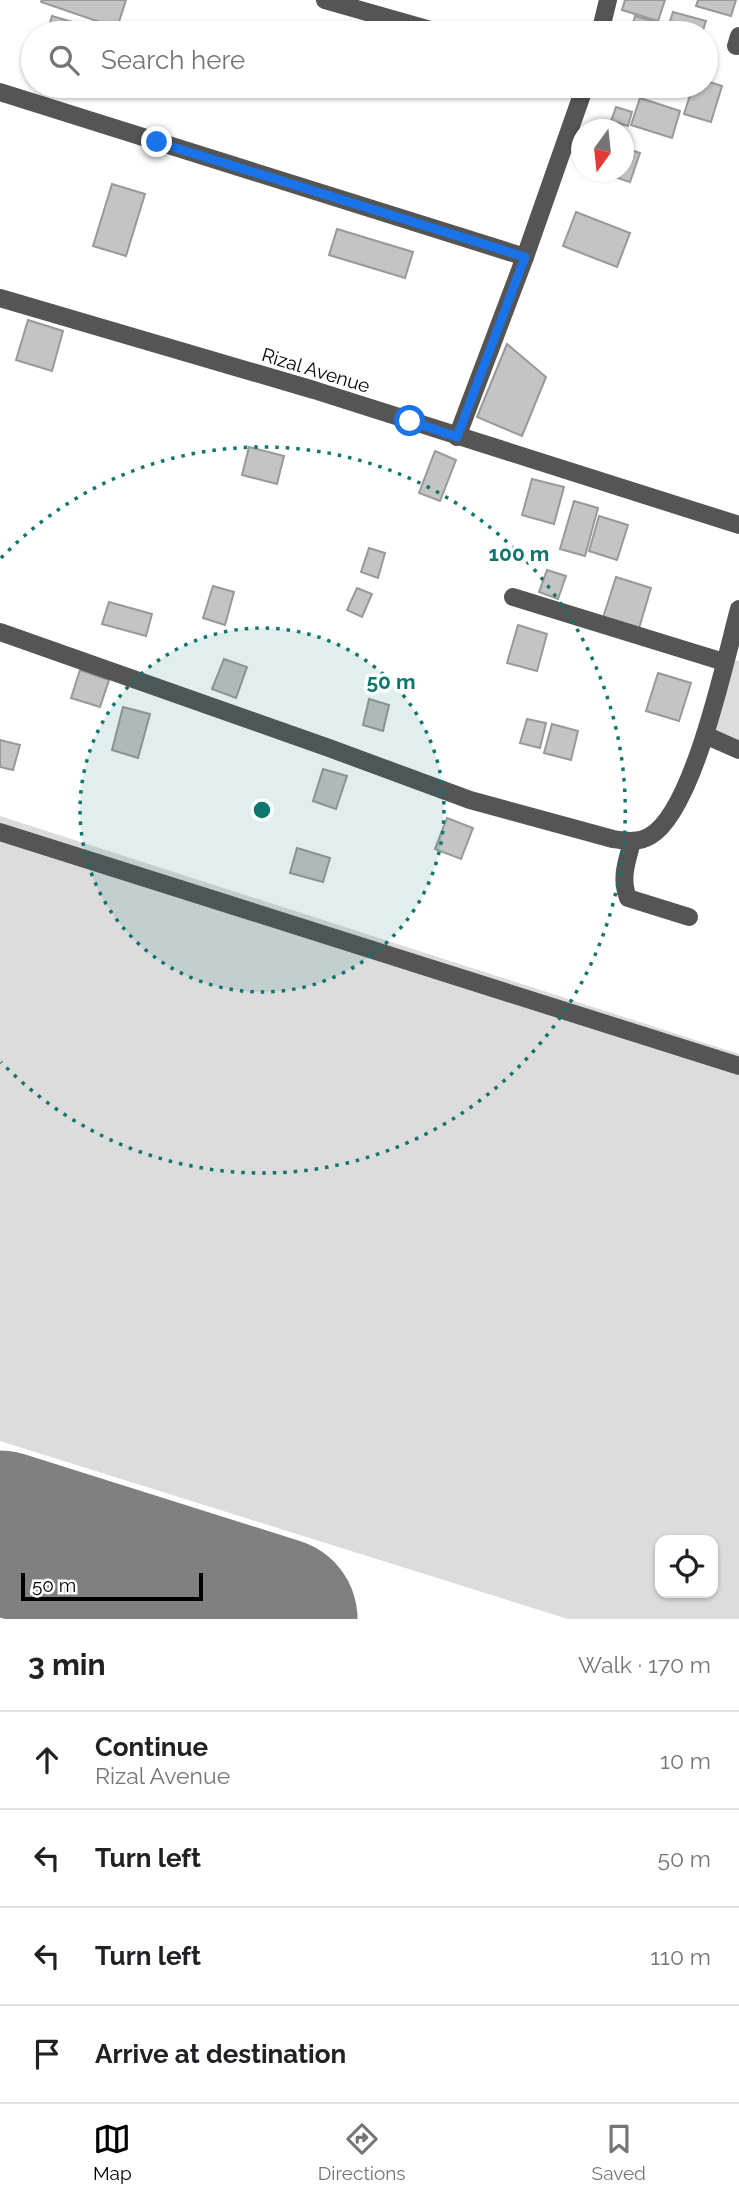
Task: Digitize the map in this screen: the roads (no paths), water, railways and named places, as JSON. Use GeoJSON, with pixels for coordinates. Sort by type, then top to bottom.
{"type":"FeatureCollection","features":[{"type":"Feature","properties":{"kind":"street"},"geometry":{"type":"LineString","coordinates":[[325,0],[399,21]]}},
{"type":"Feature","properties":{"kind":"street"},"geometry":{"type":"LineString","coordinates":[[603,21],[608,0]]}},
{"type":"Feature","properties":{"kind":"street"},"geometry":{"type":"LineString","coordinates":[[0,92],[525,257]]}},
{"type":"Feature","properties":{"kind":"street"},"geometry":{"type":"LineString","coordinates":[[457,437],[525,257],[581,98]]}},
{"type":"Feature","properties":{"kind":"street","name":"Rizal Avenue"},"geometry":{"type":"LineString","coordinates":[[0,298],[314,390],[739,525]]}},
{"type":"Feature","properties":{"kind":"street"},"geometry":{"type":"LineString","coordinates":[[513,597],[724,662]]}},
{"type":"Feature","properties":{"kind":"street"},"geometry":{"type":"LineString","coordinates":[[0,632],[470,800],[632,842],[647,838],[664,825],[689,780],[705,735],[739,609]]}},
{"type":"Feature","properties":{"kind":"street"},"geometry":{"type":"LineString","coordinates":[[705,735],[739,750]]}},
{"type":"Feature","properties":{"kind":"street"},"geometry":{"type":"LineString","coordinates":[[0,832],[739,1066]]}},
{"type":"Feature","properties":{"kind":"street"},"geometry":{"type":"LineString","coordinates":[[632,842],[623,877],[628,898],[689,917]]}}]}
